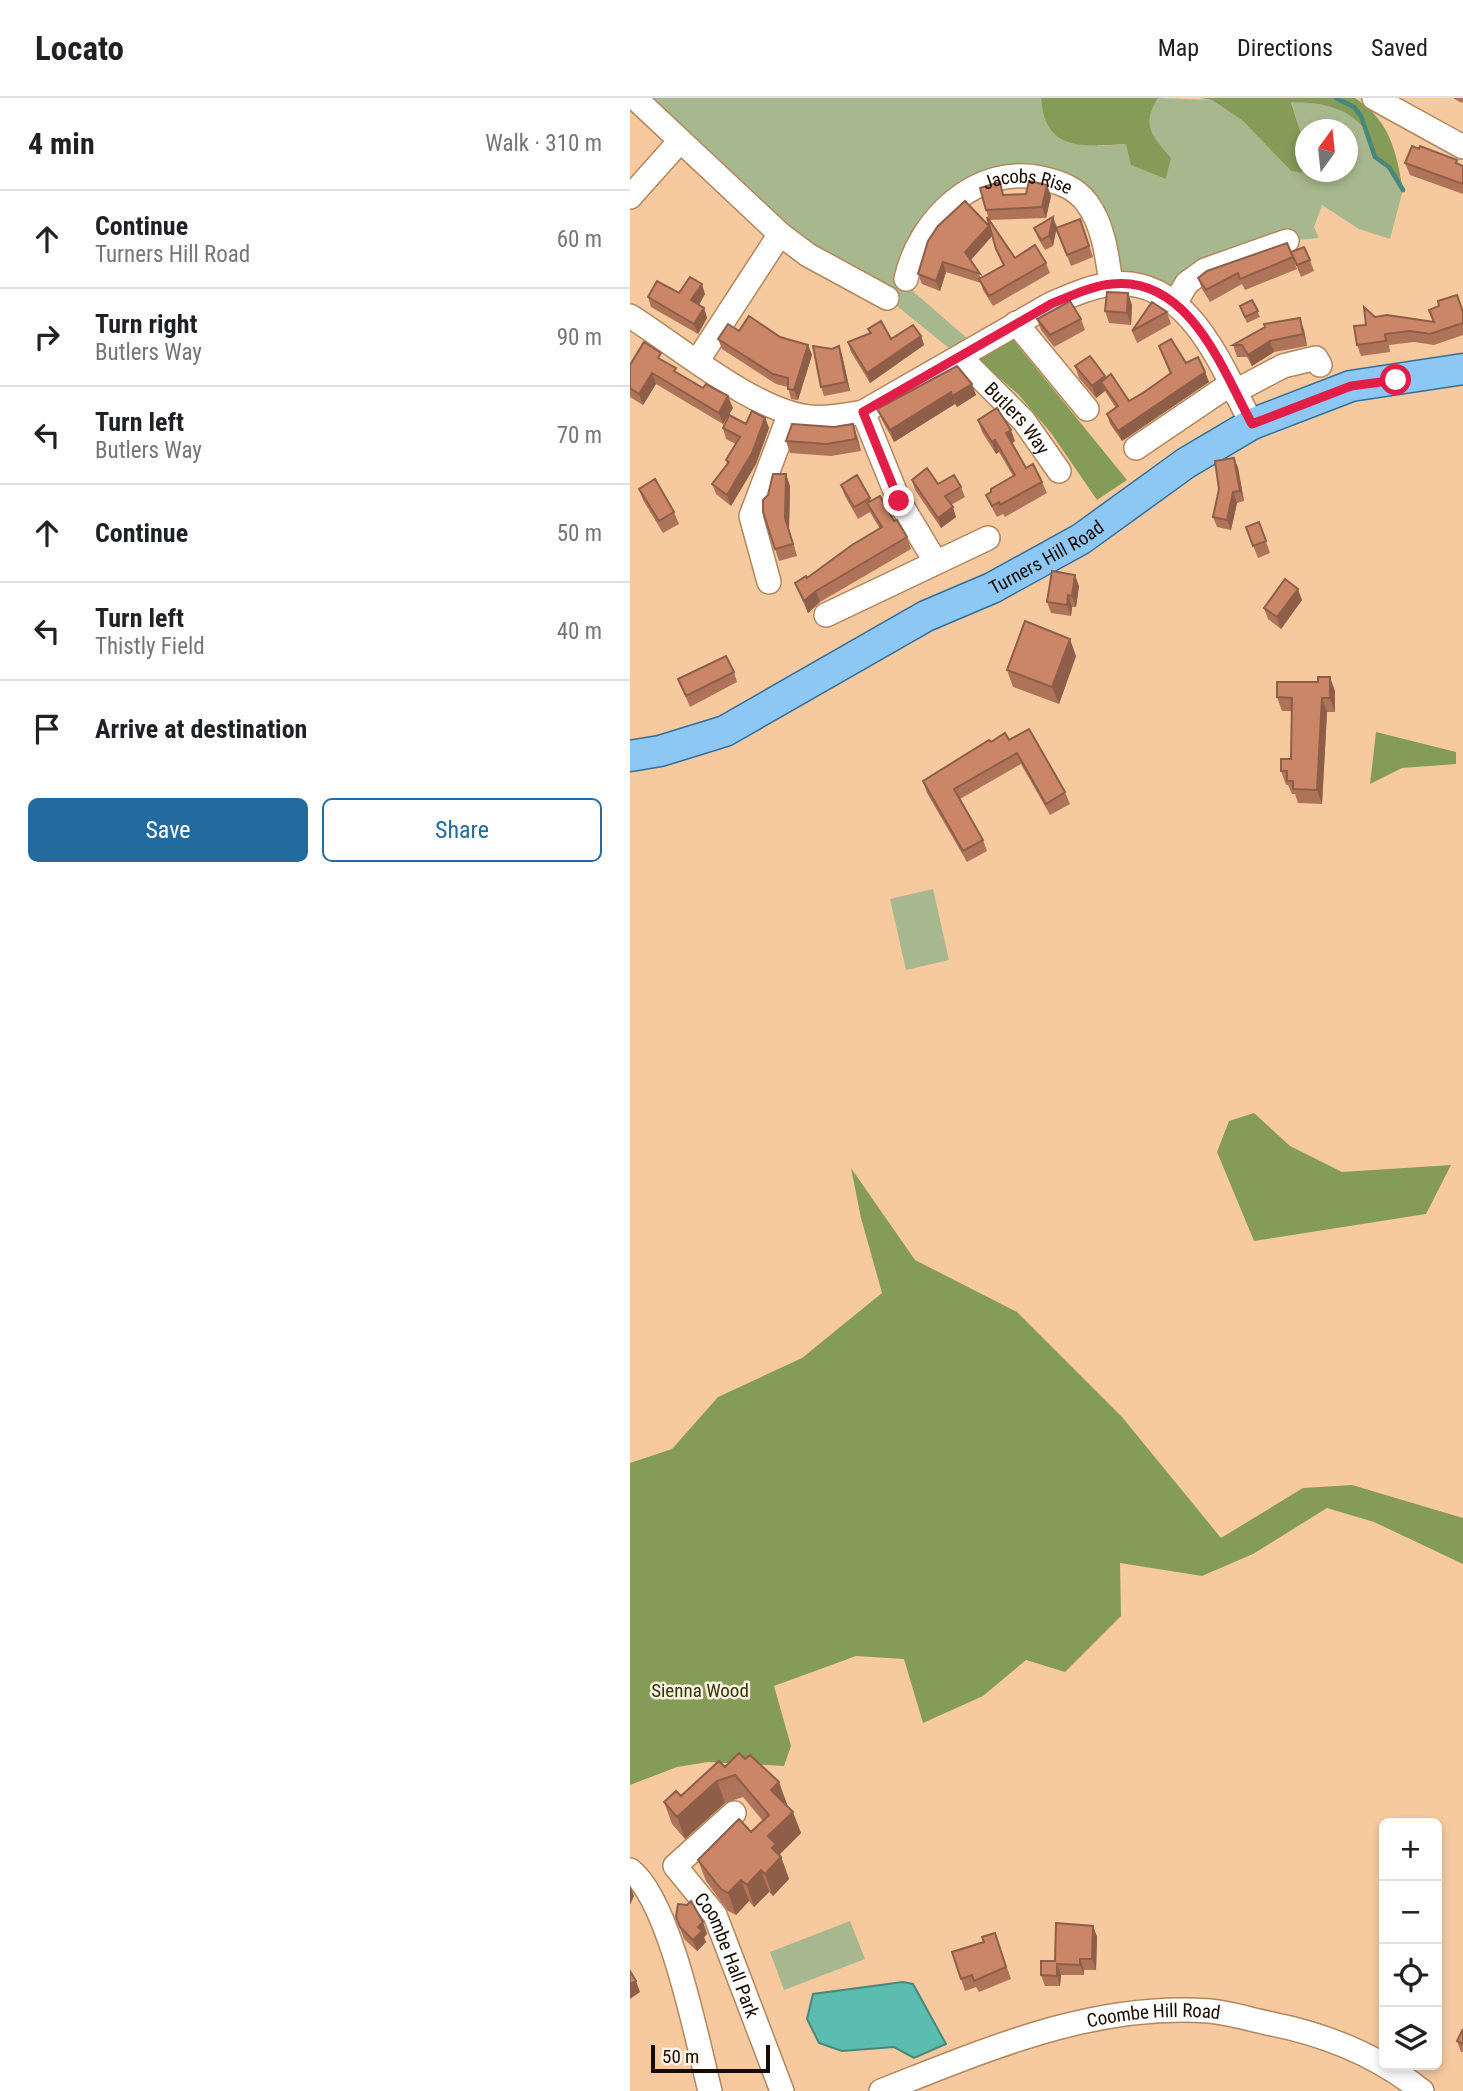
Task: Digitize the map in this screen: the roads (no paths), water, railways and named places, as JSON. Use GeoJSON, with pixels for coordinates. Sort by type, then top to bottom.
{"type":"FeatureCollection","features":[{"type":"Feature","properties":{"kind":"main road","name":"Turners Hill Road"},"geometry":{"type":"LineString","coordinates":[[630,756],[660,751],[725,731],[926,617],[992,588],[1081,538],[1186,463],[1252,424],[1351,386],[1463,369]]}},
{"type":"Feature","properties":{"kind":"street"},"geometry":{"type":"LineString","coordinates":[[635,98],[780,234],[808,255],[887,298]]}},
{"type":"Feature","properties":{"kind":"street"},"geometry":{"type":"LineString","coordinates":[[1374,98],[1463,147]]}},
{"type":"Feature","properties":{"kind":"street"},"geometry":{"type":"LineString","coordinates":[[630,197],[680,141]]}},
{"type":"Feature","properties":{"kind":"street","name":"Jacobs Rise"},"geometry":{"type":"LineString","coordinates":[[902,267],[946,208],[972,188],[1006,175],[1029,176],[1065,183],[1087,202],[1105,242],[1111,284]]}},
{"type":"Feature","properties":{"kind":"street"},"geometry":{"type":"LineString","coordinates":[[698,360],[780,234]]}},
{"type":"Feature","properties":{"kind":"street"},"geometry":{"type":"LineString","coordinates":[[1175,303],[1187,283],[1205,270],[1287,241]]}},
{"type":"Feature","properties":{"kind":"street"},"geometry":{"type":"LineString","coordinates":[[630,316],[737,387],[790,413],[810,417],[863,412],[1016,323],[1078,293],[1111,284],[1128,284],[1175,303],[1189,316],[1215,350],[1252,424]]}},
{"type":"Feature","properties":{"kind":"street"},"geometry":{"type":"LineString","coordinates":[[1016,323],[1087,410]]}},
{"type":"Feature","properties":{"kind":"street","name":"Butlers Way"},"geometry":{"type":"LineString","coordinates":[[960,357],[1024,421],[1059,471]]}},
{"type":"Feature","properties":{"kind":"street"},"geometry":{"type":"LineString","coordinates":[[1136,448],[1232,388],[1283,366],[1316,358],[1320,365]]}},
{"type":"Feature","properties":{"kind":"street"},"geometry":{"type":"LineString","coordinates":[[863,412],[899,501],[935,561]]}},
{"type":"Feature","properties":{"kind":"street"},"geometry":{"type":"LineString","coordinates":[[769,582],[751,516],[790,413]]}},
{"type":"Feature","properties":{"kind":"street"},"geometry":{"type":"LineString","coordinates":[[826,615],[988,538]]}},
{"type":"Feature","properties":{"kind":"street","name":"Coombe Hall Park"},"geometry":{"type":"LineString","coordinates":[[734,1813],[675,1866],[715,1915],[782,2091]]}},
{"type":"Feature","properties":{"kind":"street"},"geometry":{"type":"LineString","coordinates":[[630,1870],[645,1884],[654,1903],[678,1972],[710,2091]]}},
{"type":"Feature","properties":{"kind":"street","name":"Coombe Hill Road"},"geometry":{"type":"LineString","coordinates":[[881,2091],[994,2047],[1077,2022],[1164,2011],[1211,2011],[1291,2028],[1340,2042],[1400,2074],[1422,2091]]}},
{"type":"Feature","properties":{"kind":"water"},"geometry":{"type":"Polygon","coordinates":[[[903,1982],[913,1984],[946,2044],[914,2058],[894,2047],[842,2051],[819,2043],[807,2019],[813,1994],[903,1982]]]}},
{"type":"Feature","properties":{"kind":"waterway"},"geometry":{"type":"LineString","coordinates":[[1336,98],[1354,107],[1361,116],[1375,157],[1389,167],[1403,190]]}},
{"type":"Feature","properties":{"kind":"park label","name":"Sienna Wood"},"geometry":{"type":"Point","coordinates":[700,1690]}}]}
